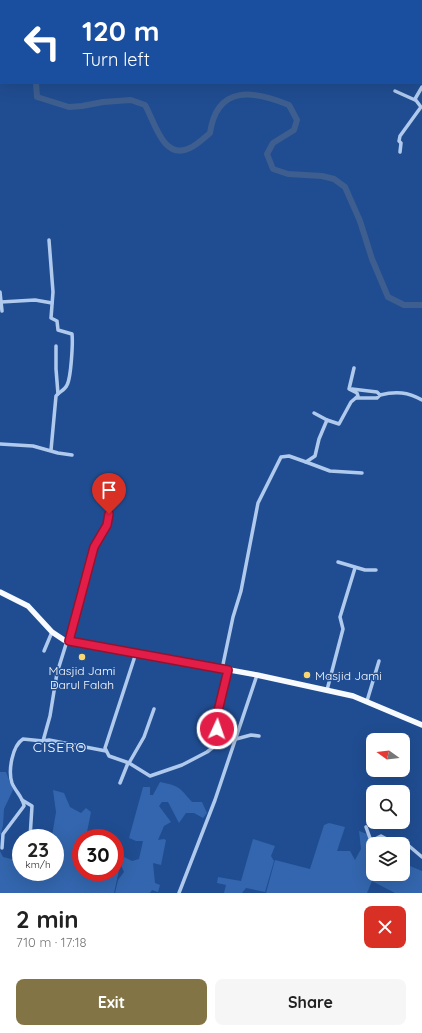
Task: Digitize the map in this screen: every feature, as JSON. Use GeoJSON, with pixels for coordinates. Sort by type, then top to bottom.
{"type":"FeatureCollection","features":[{"type":"Feature","properties":{"kind":"main road"},"geometry":{"type":"LineString","coordinates":[[0,592],[28,606],[52,632],[68,641],[222,668],[327,690],[367,701],[422,725]]}},
{"type":"Feature","properties":{"kind":"street"},"geometry":{"type":"LineString","coordinates":[[416,100],[422,87]]}},
{"type":"Feature","properties":{"kind":"street"},"geometry":{"type":"LineString","coordinates":[[395,91],[416,100],[421,107],[400,136],[399,141],[402,143],[400,152]]}},
{"type":"Feature","properties":{"kind":"street"},"geometry":{"type":"LineString","coordinates":[[49,240],[53,292],[51,318],[57,321],[58,330],[70,333],[72,337],[69,382],[65,389],[58,394]]}},
{"type":"Feature","properties":{"kind":"street"},"geometry":{"type":"LineString","coordinates":[[0,292],[2,311]]}},
{"type":"Feature","properties":{"kind":"street"},"geometry":{"type":"LineString","coordinates":[[1,302],[35,300],[52,303]]}},
{"type":"Feature","properties":{"kind":"street"},"geometry":{"type":"LineString","coordinates":[[51,450],[54,433],[56,398],[58,394],[56,346]]}},
{"type":"Feature","properties":{"kind":"street"},"geometry":{"type":"LineString","coordinates":[[349,389],[354,368]]}},
{"type":"Feature","properties":{"kind":"street"},"geometry":{"type":"LineString","coordinates":[[349,389],[377,392],[380,395]]}},
{"type":"Feature","properties":{"kind":"street"},"geometry":{"type":"LineString","coordinates":[[349,389],[358,394],[356,398]]}},
{"type":"Feature","properties":{"kind":"street"},"geometry":{"type":"LineString","coordinates":[[314,413],[339,424],[351,402],[356,398],[377,398],[380,395],[390,392],[407,393],[422,400]]}},
{"type":"Feature","properties":{"kind":"street"},"geometry":{"type":"LineString","coordinates":[[306,462],[315,456],[319,439],[327,420]]}},
{"type":"Feature","properties":{"kind":"street"},"geometry":{"type":"LineString","coordinates":[[0,444],[33,446],[72,455]]}},
{"type":"Feature","properties":{"kind":"street"},"geometry":{"type":"LineString","coordinates":[[222,668],[233,617],[241,591],[258,503],[281,457],[288,456],[330,471],[362,473]]}},
{"type":"Feature","properties":{"kind":"street"},"geometry":{"type":"LineString","coordinates":[[43,741],[50,716],[57,674],[68,641],[94,547],[107,525],[109,514]]}},
{"type":"Feature","properties":{"kind":"street"},"geometry":{"type":"LineString","coordinates":[[338,562],[355,568],[376,570]]}},
{"type":"Feature","properties":{"kind":"street"},"geometry":{"type":"LineString","coordinates":[[327,690],[343,629],[340,617],[355,568]]}},
{"type":"Feature","properties":{"kind":"street"},"geometry":{"type":"LineString","coordinates":[[44,651],[52,632]]}},
{"type":"Feature","properties":{"kind":"street"},"geometry":{"type":"LineString","coordinates":[[106,751],[136,653]]}},
{"type":"Feature","properties":{"kind":"street"},"geometry":{"type":"LineString","coordinates":[[367,701],[379,661]]}},
{"type":"Feature","properties":{"kind":"street"},"geometry":{"type":"LineString","coordinates":[[218,742],[218,711],[228,670]]}},
{"type":"Feature","properties":{"kind":"street"},"geometry":{"type":"LineString","coordinates":[[179,893],[205,828],[257,675]]}},
{"type":"Feature","properties":{"kind":"street"},"geometry":{"type":"LineString","coordinates":[[120,783],[129,763],[144,737],[154,709]]}},
{"type":"Feature","properties":{"kind":"street"},"geometry":{"type":"LineString","coordinates":[[2,848],[2,835],[22,809],[24,804],[13,785],[11,777],[11,769],[15,753],[23,738],[43,741],[49,740],[106,751],[109,756],[129,763],[146,775],[153,775],[182,765],[207,752],[218,742],[224,739],[236,739],[246,735],[259,736]]}},
{"type":"Feature","properties":{"kind":"street"},"geometry":{"type":"LineString","coordinates":[[22,800],[32,806],[31,829]]}},
{"type":"Feature","properties":{"kind":"street"},"geometry":{"type":"LineString","coordinates":[[410,847],[422,857]]}},
{"type":"Feature","properties":{"kind":"shaded area"},"geometry":{"type":"Polygon","coordinates":[[[0,772],[6,772],[13,790],[4,809],[3,825],[0,837],[0,772]]]}},
{"type":"Feature","properties":{"kind":"shaded area"},"geometry":{"type":"Polygon","coordinates":[[[160,782],[172,785],[179,788],[192,802],[202,802],[207,813],[203,818],[194,813],[186,813],[179,823],[168,802],[162,802],[159,806],[171,822],[164,826],[158,840],[166,840],[161,865],[153,863],[155,883],[160,885],[158,892],[152,890],[150,893],[115,893],[118,881],[124,881],[124,857],[132,861],[139,859],[143,841],[136,841],[129,838],[143,787],[150,787],[150,795],[153,795],[160,782]]]}},
{"type":"Feature","properties":{"kind":"shaded area"},"geometry":{"type":"Polygon","coordinates":[[[53,790],[64,793],[70,807],[81,813],[86,808],[91,812],[88,829],[72,829],[72,881],[117,881],[114,893],[0,893],[0,851],[3,857],[12,859],[12,881],[64,881],[64,829],[53,829],[56,812],[53,790]]]}},
{"type":"Feature","properties":{"kind":"shaded area"},"geometry":{"type":"Polygon","coordinates":[[[329,823],[345,827],[337,851],[350,851],[355,860],[361,849],[359,831],[367,834],[369,837],[366,837],[366,881],[372,881],[367,893],[266,893],[275,860],[310,869],[324,825],[329,823]]]}},
{"type":"Feature","properties":{"kind":"shaded area"},"geometry":{"type":"Polygon","coordinates":[[[253,839],[275,846],[271,856],[274,861],[265,892],[246,888],[242,893],[224,893],[226,885],[217,883],[218,877],[241,881],[253,839]]]}},
{"type":"Feature","properties":{"kind":"shaded area"},"geometry":{"type":"Polygon","coordinates":[[[410,866],[422,871],[422,893],[395,893],[372,881],[410,881],[410,866]]]}},
{"type":"Feature","properties":{"kind":"waterway"},"geometry":{"type":"LineString","coordinates":[[36,84],[37,97],[69,107],[131,100],[145,105],[161,138],[173,149],[181,151],[193,147],[210,133],[214,117],[220,106],[229,99],[239,95],[262,96],[289,105],[297,120],[294,130],[273,143],[267,154],[273,169],[288,174],[322,176],[334,179],[345,187],[360,221],[372,259],[388,297],[404,305],[422,305]]}},
{"type":"Feature","properties":{"kind":"place","name":"Masjid Jami Darul Falah"},"geometry":{"type":"Point","coordinates":[82,657]}},
{"type":"Feature","properties":{"kind":"place","name":"Masjid Jami"},"geometry":{"type":"Point","coordinates":[307,675]}},
{"type":"Feature","properties":{"kind":"district","name":"CISERO"},"geometry":{"type":"Point","coordinates":[60,747]}},
{"type":"Feature","properties":{"kind":"route"},"geometry":{"type":"LineString","coordinates":[[109,514],[107,525],[94,547],[69,641],[228,670],[218,711],[217,729]]}}]}
